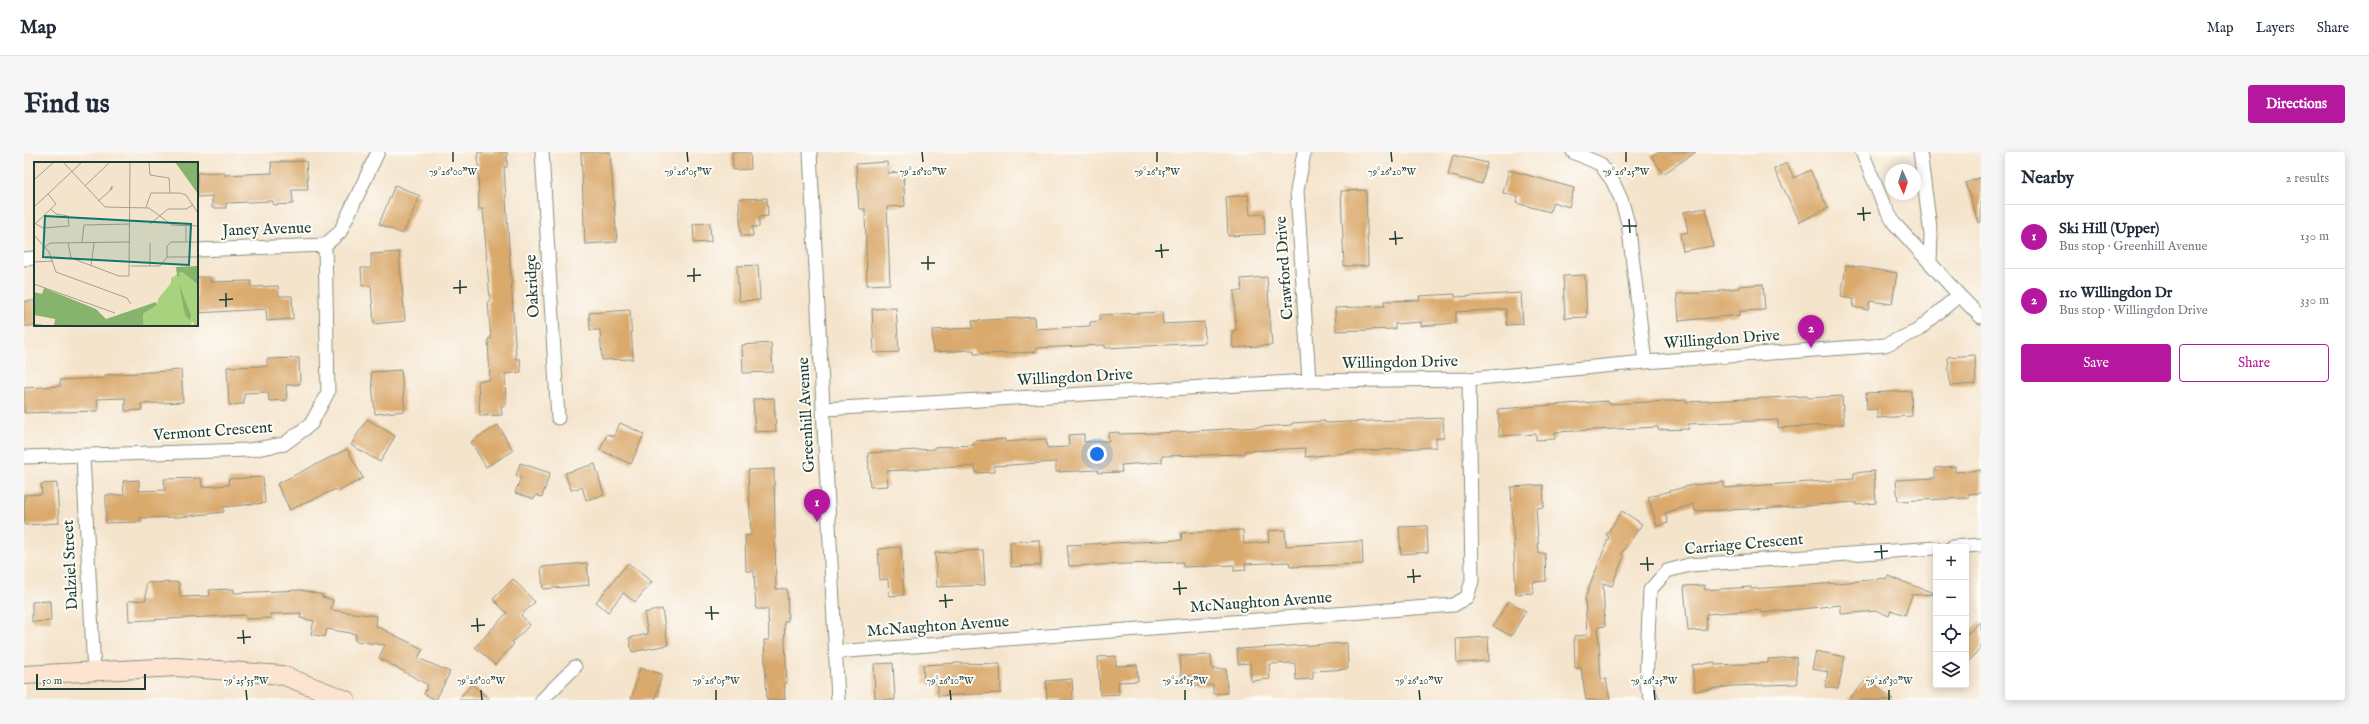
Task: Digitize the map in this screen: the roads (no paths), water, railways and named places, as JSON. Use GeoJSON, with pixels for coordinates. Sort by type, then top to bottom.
{"type":"FeatureCollection","features":[{"type":"Feature","properties":{"kind":"street","name":"Janey Avenue"},"geometry":{"type":"LineString","coordinates":[[198,250],[325,246],[340,232],[378,152]]}},
{"type":"Feature","properties":{"kind":"street","name":"Oakridge"},"geometry":{"type":"LineString","coordinates":[[542,152],[558,418]]}},
{"type":"Feature","properties":{"kind":"street","name":"Greenhill Avenue"},"geometry":{"type":"LineString","coordinates":[[810,152],[838,700]]}},
{"type":"Feature","properties":{"kind":"street","name":"Crawford Drive"},"geometry":{"type":"LineString","coordinates":[[1304,152],[1297,191],[1309,382]]}},
{"type":"Feature","properties":{"kind":"street"},"geometry":{"type":"LineString","coordinates":[[1573,152],[1600,164],[1612,180],[1621,199],[1628,223],[1645,362]]}},
{"type":"Feature","properties":{"kind":"street"},"geometry":{"type":"LineString","coordinates":[[1862,152],[1883,203],[1894,223],[1959,295],[1981,316]]}},
{"type":"Feature","properties":{"kind":"street"},"geometry":{"type":"LineString","coordinates":[[1920,152],[1931,235],[1930,262]]}},
{"type":"Feature","properties":{"kind":"street","name":"Vermont Crescent"},"geometry":{"type":"LineString","coordinates":[[24,457],[249,450],[284,444],[311,424],[328,392],[325,246]]}},
{"type":"Feature","properties":{"kind":"street"},"geometry":{"type":"LineString","coordinates":[[24,259],[34,258]]}},
{"type":"Feature","properties":{"kind":"street","name":"Willingdon Drive"},"geometry":{"type":"LineString","coordinates":[[824,409],[1309,382],[1469,379],[1645,362],[1885,345],[1916,331],[1959,295]]}},
{"type":"Feature","properties":{"kind":"street","name":"McNaughton Avenue"},"geometry":{"type":"LineString","coordinates":[[836,652],[1454,605],[1467,597],[1472,581],[1469,379]]}},
{"type":"Feature","properties":{"kind":"street","name":"Dalziel Street"},"geometry":{"type":"LineString","coordinates":[[83,456],[94,672]]}},
{"type":"Feature","properties":{"kind":"street"},"geometry":{"type":"LineString","coordinates":[[1969,546],[1981,545]]}},
{"type":"Feature","properties":{"kind":"street","name":"Carriage Crescent"},"geometry":{"type":"LineString","coordinates":[[1652,700],[1646,684],[1650,590],[1667,571],[1689,565],[1933,548]]}},
{"type":"Feature","properties":{"kind":"street"},"geometry":{"type":"LineString","coordinates":[[24,675],[177,667],[282,674],[346,700]]}},
{"type":"Feature","properties":{"kind":"street"},"geometry":{"type":"LineString","coordinates":[[542,700],[575,668]]}},
{"type":"Feature","properties":{"kind":"place","name":"110 Willingdon Dr"},"geometry":{"type":"Point","coordinates":[1811,348]}},
{"type":"Feature","properties":{"kind":"place","name":"Ski Hill (Upper)"},"geometry":{"type":"Point","coordinates":[817,522]}}]}
